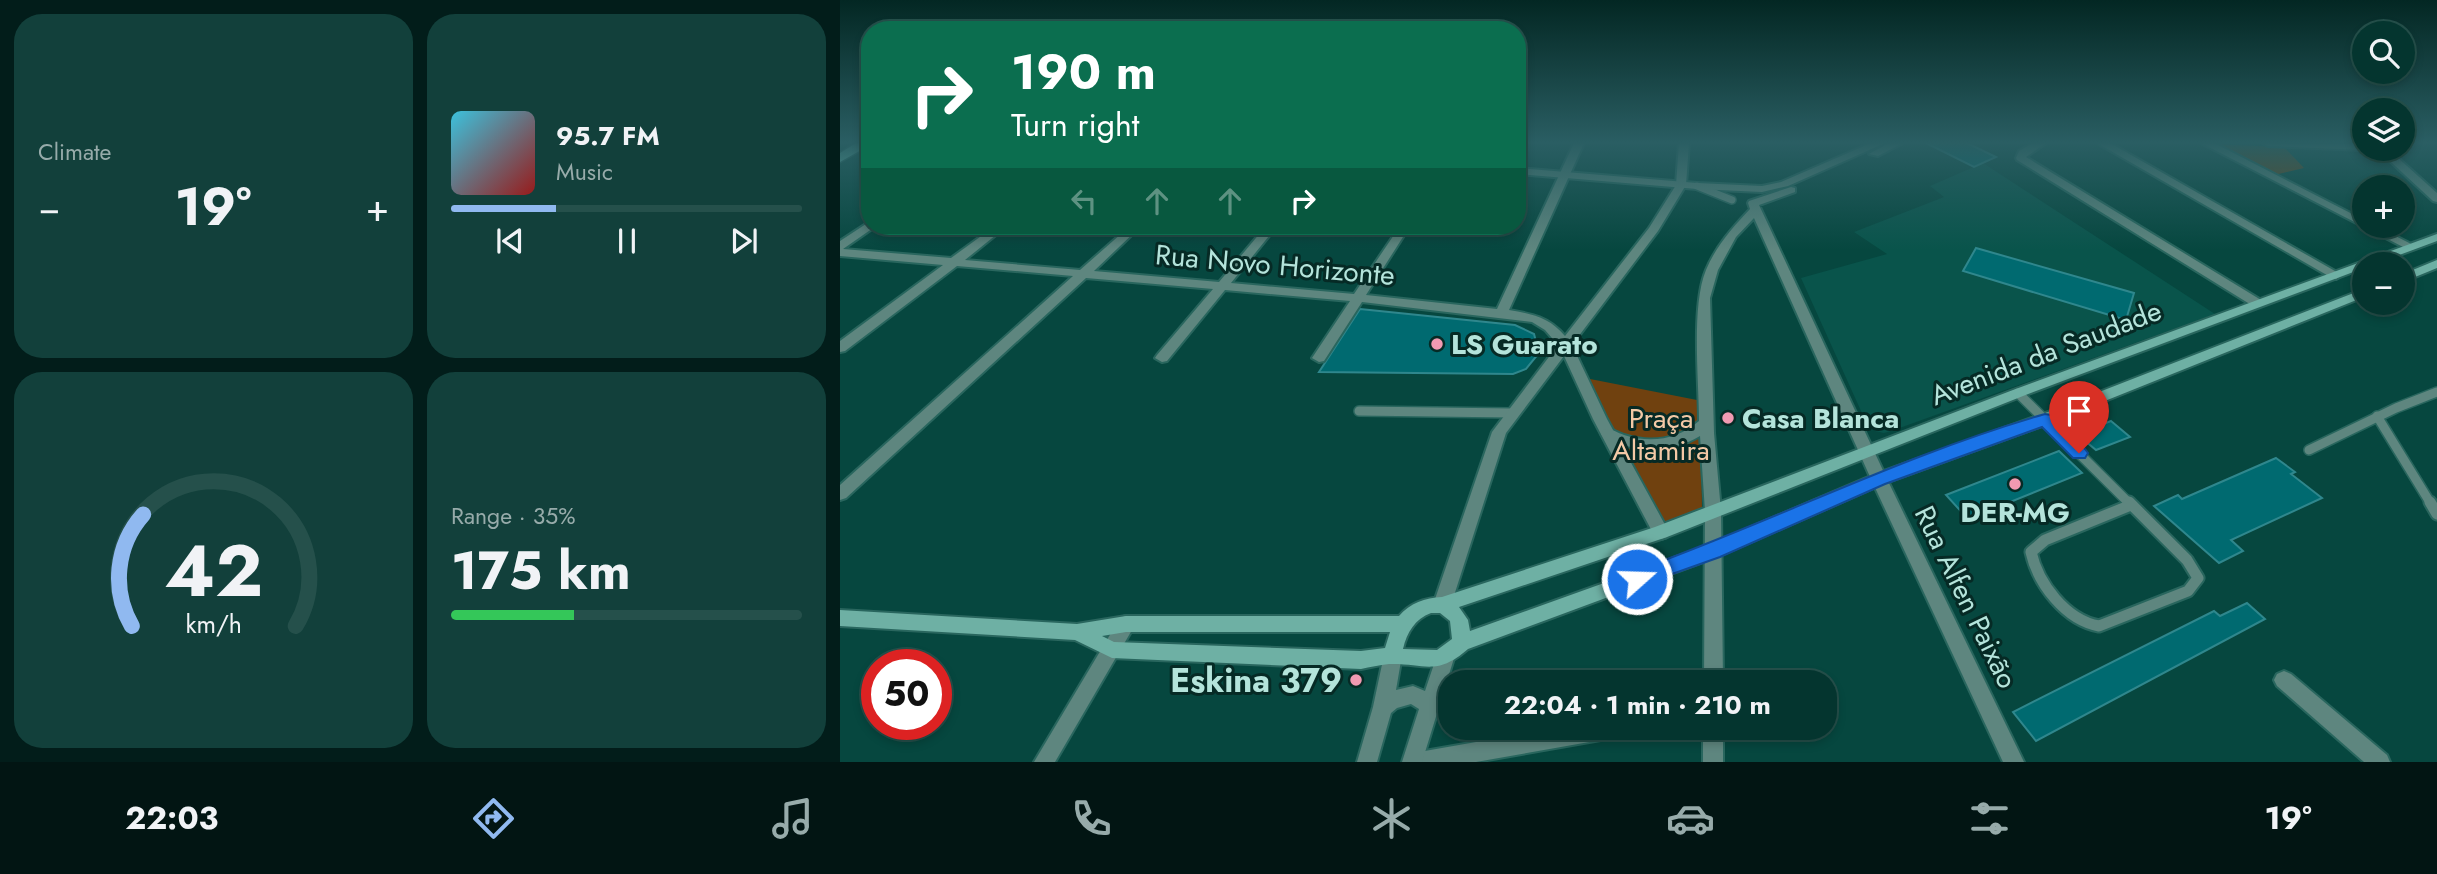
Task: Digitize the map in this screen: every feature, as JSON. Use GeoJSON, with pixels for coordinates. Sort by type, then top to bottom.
{"type":"FeatureCollection","features":[{"type":"Feature","properties":{"kind":"main road","name":"Avenida da Saudade"},"geometry":{"type":"LineString","coordinates":[[1401,624],[1416,611],[1433,604],[1442,605],[1661,532],[2018,393],[2437,237]]}},
{"type":"Feature","properties":{"kind":"main road"},"geometry":{"type":"LineString","coordinates":[[2415,273],[2437,264]]}},
{"type":"Feature","properties":{"kind":"main road"},"geometry":{"type":"LineString","coordinates":[[1077,632],[1112,650],[1361,660],[1393,656],[1417,661],[1713,551],[1879,479],[2045,419],[2352,298]]}},
{"type":"Feature","properties":{"kind":"main road"},"geometry":{"type":"LineString","coordinates":[[1442,605],[1453,610],[1460,621],[1454,649]]}},
{"type":"Feature","properties":{"kind":"main road"},"geometry":{"type":"LineString","coordinates":[[840,618],[1077,632],[1126,624],[1401,624],[1393,656]]}},
{"type":"Feature","properties":{"kind":"street"},"geometry":{"type":"LineString","coordinates":[[1501,313],[1563,179]]}},
{"type":"Feature","properties":{"kind":"street"},"geometry":{"type":"LineString","coordinates":[[1613,179],[1747,189],[1784,184],[1797,179]]}},
{"type":"Feature","properties":{"kind":"street"},"geometry":{"type":"LineString","coordinates":[[1442,605],[1492,448],[1512,413],[1654,229],[1681,185],[1681,179]]}},
{"type":"Feature","properties":{"kind":"street"},"geometry":{"type":"LineString","coordinates":[[1713,670],[1713,511],[1706,423],[1704,298],[1712,270],[1731,236],[1754,206],[1817,179]]}},
{"type":"Feature","properties":{"kind":"street"},"geometry":{"type":"LineString","coordinates":[[2054,179],[2257,303]]}},
{"type":"Feature","properties":{"kind":"street"},"geometry":{"type":"LineString","coordinates":[[2165,179],[2336,275]]}},
{"type":"Feature","properties":{"kind":"street"},"geometry":{"type":"LineString","coordinates":[[2275,179],[2352,218]]}},
{"type":"Feature","properties":{"kind":"street"},"geometry":{"type":"LineString","coordinates":[[2415,179],[2437,199]]}},
{"type":"Feature","properties":{"kind":"street","name":"Rua Alfen Paixão"},"geometry":{"type":"LineString","coordinates":[[1747,189],[1879,479],[2014,762]]}},
{"type":"Feature","properties":{"kind":"street"},"geometry":{"type":"LineString","coordinates":[[840,249],[861,233]]}},
{"type":"Feature","properties":{"kind":"street"},"geometry":{"type":"LineString","coordinates":[[840,348],[990,235]]}},
{"type":"Feature","properties":{"kind":"street"},"geometry":{"type":"LineString","coordinates":[[840,494],[1126,235]]}},
{"type":"Feature","properties":{"kind":"street"},"geometry":{"type":"LineString","coordinates":[[1162,358],[1265,235]]}},
{"type":"Feature","properties":{"kind":"street"},"geometry":{"type":"LineString","coordinates":[[1319,358],[1399,235]]}},
{"type":"Feature","properties":{"kind":"street"},"geometry":{"type":"LineString","coordinates":[[2393,238],[2411,247]]}},
{"type":"Feature","properties":{"kind":"street","name":"Rua Novo Horizonte"},"geometry":{"type":"LineString","coordinates":[[840,249],[1501,313],[1536,319],[1550,327],[1565,344]]}},
{"type":"Feature","properties":{"kind":"street"},"geometry":{"type":"LineString","coordinates":[[1565,344],[1608,434],[1661,532]]}},
{"type":"Feature","properties":{"kind":"street"},"geometry":{"type":"LineString","coordinates":[[1608,434],[1632,443],[1669,444],[1691,436],[1706,423]]}},
{"type":"Feature","properties":{"kind":"street"},"geometry":{"type":"LineString","coordinates":[[1044,762],[1126,624]]}},
{"type":"Feature","properties":{"kind":"street"},"geometry":{"type":"LineString","coordinates":[[1412,762],[1429,704],[1454,649]]}},
{"type":"Feature","properties":{"kind":"street"},"geometry":{"type":"LineString","coordinates":[[1367,762],[1383,707],[1393,656]]}},
{"type":"Feature","properties":{"kind":"street"},"geometry":{"type":"LineString","coordinates":[[2284,680],[2380,762]]}},
{"type":"Feature","properties":{"kind":"street"},"geometry":{"type":"LineString","coordinates":[[1383,707],[1392,700],[1413,695],[1429,704]]}},
{"type":"Feature","properties":{"kind":"street"},"geometry":{"type":"LineString","coordinates":[[1419,762],[1544,740]]}},
{"type":"Feature","properties":{"kind":"street"},"geometry":{"type":"LineString","coordinates":[[1713,740],[1713,762]]}},
{"type":"Feature","properties":{"kind":"lane"},"geometry":{"type":"LineString","coordinates":[[1698,186],[1731,200]]}},
{"type":"Feature","properties":{"kind":"lane"},"geometry":{"type":"LineString","coordinates":[[2309,450],[2377,416],[2437,392]]}},
{"type":"Feature","properties":{"kind":"lane"},"geometry":{"type":"LineString","coordinates":[[2018,393],[2187,560],[2198,578],[2188,591],[2099,626],[2088,624],[2078,619],[2059,600],[2035,569],[2031,552],[2045,540],[2131,505]]}},
{"type":"Feature","properties":{"kind":"lane"},"geometry":{"type":"LineString","coordinates":[[1359,411],[1512,413]]}},
{"type":"Feature","properties":{"kind":"lane"},"geometry":{"type":"LineString","coordinates":[[2377,416],[2437,514]]}},
{"type":"Feature","properties":{"kind":"shaded area"},"geometry":{"type":"Polygon","coordinates":[[[1947,179],[2007,179],[2215,314],[1894,430],[1884,433],[1875,431],[1861,411],[1801,278],[1887,254],[1854,232],[1944,197],[1930,186],[1947,179]]]}},
{"type":"Feature","properties":{"kind":"green space","name":"Praça Altamira"},"geometry":{"type":"Polygon","coordinates":[[[1585,378],[1697,400],[1701,436],[1702,508],[1662,524],[1585,378]]]}},
{"type":"Feature","properties":{"kind":"building"},"geometry":{"type":"Polygon","coordinates":[[[1976,248],[2134,293],[2126,320],[1963,271],[1976,248]]]}},
{"type":"Feature","properties":{"kind":"building","name":"LS Guarato"},"geometry":{"type":"Polygon","coordinates":[[[1360,309],[1515,325],[1534,334],[1539,353],[1526,369],[1513,374],[1319,372],[1360,309]]]}},
{"type":"Feature","properties":{"kind":"building"},"geometry":{"type":"Polygon","coordinates":[[[2111,421],[2130,437],[2096,450],[2077,434],[2111,421]]]}},
{"type":"Feature","properties":{"kind":"building","name":"DER-MG"},"geometry":{"type":"Polygon","coordinates":[[[2059,451],[2082,473],[1968,519],[1946,495],[2059,451]]]}},
{"type":"Feature","properties":{"kind":"building"},"geometry":{"type":"Polygon","coordinates":[[[2276,458],[2295,472],[2291,474],[2322,498],[2231,540],[2243,551],[2219,563],[2154,506],[2178,495],[2182,499],[2276,458]]]}},
{"type":"Feature","properties":{"kind":"building"},"geometry":{"type":"Polygon","coordinates":[[[2247,603],[2265,619],[2036,741],[2013,712],[2214,611],[2220,616],[2247,603]]]}},
{"type":"Feature","properties":{"kind":"place","name":"LS Guarato"},"geometry":{"type":"Point","coordinates":[1437,344]}},
{"type":"Feature","properties":{"kind":"place","name":"Casa Blanca"},"geometry":{"type":"Point","coordinates":[1728,418]}},
{"type":"Feature","properties":{"kind":"place","name":"DER-MG"},"geometry":{"type":"Point","coordinates":[2015,484]}},
{"type":"Feature","properties":{"kind":"place","name":"Eskina 379"},"geometry":{"type":"Point","coordinates":[1356,680]}},
{"type":"Feature","properties":{"kind":"route"},"geometry":{"type":"LineString","coordinates":[[1637,579],[1713,551],[1879,479],[2045,419],[2079,453]]}}]}
